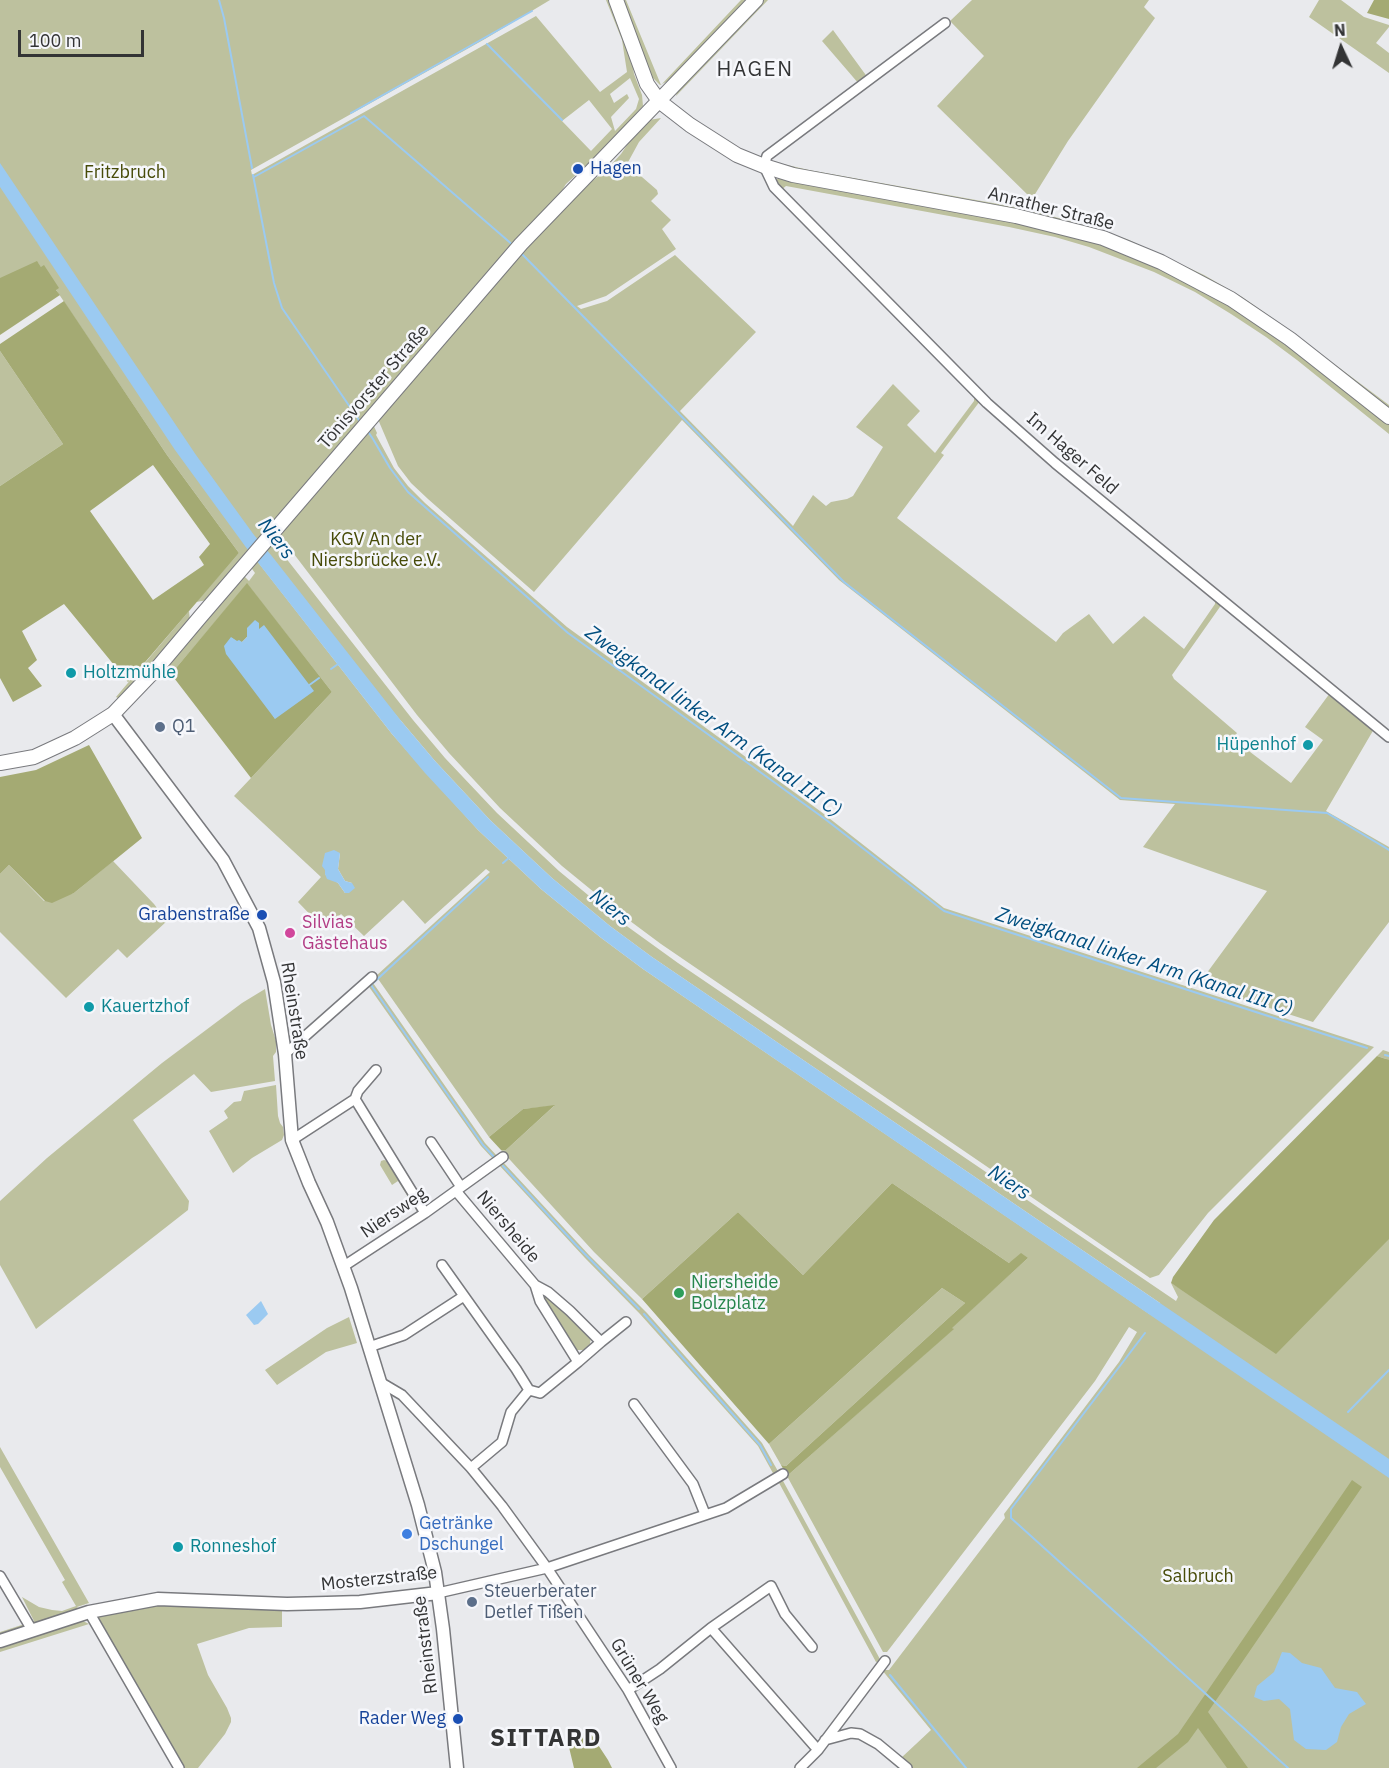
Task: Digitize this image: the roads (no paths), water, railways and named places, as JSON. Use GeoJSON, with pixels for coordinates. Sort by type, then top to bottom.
{"type":"FeatureCollection","features":[{"type":"Feature","properties":{"kind":"main road"},"geometry":{"type":"LineString","coordinates":[[616,0],[647,84],[659,101]]}},
{"type":"Feature","properties":{"kind":"main road","name":"Tönisvorster Straße"},"geometry":{"type":"LineString","coordinates":[[0,763],[34,756],[46,751],[75,738],[113,714],[158,667],[517,249],[756,0]]}},
{"type":"Feature","properties":{"kind":"main road","name":"Anrather Straße"},"geometry":{"type":"LineString","coordinates":[[659,101],[711,140],[737,155],[764,166],[794,175],[1016,216],[1103,238],[1161,262],[1230,298],[1290,339],[1389,417]]}},
{"type":"Feature","properties":{"kind":"street"},"geometry":{"type":"LineString","coordinates":[[764,166],[767,156],[945,23]]}},
{"type":"Feature","properties":{"kind":"street","name":"Im Hager Feld"},"geometry":{"type":"LineString","coordinates":[[764,166],[774,187],[987,403],[1072,477],[1389,737]]}},
{"type":"Feature","properties":{"kind":"street","name":"Rheinstraße"},"geometry":{"type":"LineString","coordinates":[[113,714],[223,860],[258,928],[274,982],[285,1054],[292,1140],[344,1266],[418,1505],[435,1572],[457,1768]]}},
{"type":"Feature","properties":{"kind":"street"},"geometry":{"type":"LineString","coordinates":[[285,1054],[372,977]]}},
{"type":"Feature","properties":{"kind":"street"},"geometry":{"type":"LineString","coordinates":[[292,1140],[355,1099],[358,1091],[376,1070]]}},
{"type":"Feature","properties":{"kind":"street"},"geometry":{"type":"LineString","coordinates":[[355,1099],[425,1213]]}},
{"type":"Feature","properties":{"kind":"street"},"geometry":{"type":"LineString","coordinates":[[431,1142],[458,1189]]}},
{"type":"Feature","properties":{"kind":"street","name":"Niersweg"},"geometry":{"type":"LineString","coordinates":[[344,1266],[425,1213],[503,1157]]}},
{"type":"Feature","properties":{"kind":"street","name":"Niersheide"},"geometry":{"type":"LineString","coordinates":[[458,1189],[535,1285],[555,1299],[601,1342]]}},
{"type":"Feature","properties":{"kind":"street"},"geometry":{"type":"LineString","coordinates":[[442,1264],[529,1390],[540,1393],[626,1322]]}},
{"type":"Feature","properties":{"kind":"street","name":"Niersheide"},"geometry":{"type":"LineString","coordinates":[[535,1285],[540,1301],[578,1362]]}},
{"type":"Feature","properties":{"kind":"street"},"geometry":{"type":"LineString","coordinates":[[369,1347],[404,1335],[464,1296]]}},
{"type":"Feature","properties":{"kind":"street","name":"Grüner Weg"},"geometry":{"type":"LineString","coordinates":[[380,1382],[402,1395],[471,1468],[502,1506],[547,1568],[628,1690],[671,1768]]}},
{"type":"Feature","properties":{"kind":"street"},"geometry":{"type":"LineString","coordinates":[[471,1468],[502,1442],[511,1412],[529,1390]]}},
{"type":"Feature","properties":{"kind":"street"},"geometry":{"type":"LineString","coordinates":[[634,1404],[693,1484],[705,1514]]}},
{"type":"Feature","properties":{"kind":"street","name":"Mosterzstraße"},"geometry":{"type":"LineString","coordinates":[[0,1641],[89,1612],[158,1599],[287,1604],[360,1602],[438,1593],[547,1568],[726,1508],[783,1474]]}},
{"type":"Feature","properties":{"kind":"street"},"geometry":{"type":"LineString","coordinates":[[0,1576],[32,1630]]}},
{"type":"Feature","properties":{"kind":"street"},"geometry":{"type":"LineString","coordinates":[[628,1690],[660,1669],[711,1628],[771,1586],[785,1614],[812,1647]]}},
{"type":"Feature","properties":{"kind":"street"},"geometry":{"type":"LineString","coordinates":[[89,1612],[178,1768]]}},
{"type":"Feature","properties":{"kind":"street"},"geometry":{"type":"LineString","coordinates":[[711,1628],[818,1750]]}},
{"type":"Feature","properties":{"kind":"street"},"geometry":{"type":"LineString","coordinates":[[800,1768],[818,1750],[885,1661]]}},
{"type":"Feature","properties":{"kind":"street"},"geometry":{"type":"LineString","coordinates":[[825,1740],[851,1733],[860,1734],[878,1744],[904,1767]]}},
{"type":"Feature","properties":{"kind":"water"},"geometry":{"type":"Polygon","coordinates":[[[0,163],[196,455],[254,535],[402,722],[490,820],[552,878],[652,957],[1389,1459],[1389,1478],[643,969],[541,889],[478,830],[392,734],[245,546],[175,450],[0,187],[0,163]]]}},
{"type":"Feature","properties":{"kind":"water"},"geometry":{"type":"Polygon","coordinates":[[[255,620],[259,623],[259,629],[264,625],[314,691],[275,719],[226,654],[224,646],[231,637],[242,642],[247,637],[247,628],[255,620]]]}},
{"type":"Feature","properties":{"kind":"water"},"geometry":{"type":"Polygon","coordinates":[[[334,850],[340,853],[338,869],[345,881],[352,883],[355,888],[349,893],[345,893],[338,883],[327,879],[322,866],[325,853],[334,850]]]}},
{"type":"Feature","properties":{"kind":"water"},"geometry":{"type":"Polygon","coordinates":[[[261,1301],[268,1314],[254,1325],[246,1315],[261,1301]]]}},
{"type":"Feature","properties":{"kind":"water"},"geometry":{"type":"Polygon","coordinates":[[[1282,1652],[1290,1653],[1302,1663],[1321,1668],[1335,1688],[1357,1692],[1366,1704],[1349,1714],[1341,1727],[1337,1742],[1326,1750],[1306,1749],[1294,1740],[1290,1709],[1279,1699],[1264,1701],[1254,1697],[1257,1686],[1274,1672],[1282,1652]]]}},
{"type":"Feature","properties":{"kind":"waterway","name":"Zweigkanal linker Arm (Kanal III C)"},"geometry":{"type":"LineString","coordinates":[[219,0],[252,168]]}},
{"type":"Feature","properties":{"kind":"waterway"},"geometry":{"type":"LineString","coordinates":[[351,113],[532,11]]}},
{"type":"Feature","properties":{"kind":"waterway"},"geometry":{"type":"LineString","coordinates":[[487,44],[562,120]]}},
{"type":"Feature","properties":{"kind":"waterway"},"geometry":{"type":"LineString","coordinates":[[254,177],[364,116],[514,246]]}},
{"type":"Feature","properties":{"kind":"waterway","name":"Zweigkanal linker Arm (Kanal III C)"},"geometry":{"type":"LineString","coordinates":[[253,175],[274,283],[282,308],[361,423]]}},
{"type":"Feature","properties":{"kind":"waterway"},"geometry":{"type":"LineString","coordinates":[[520,252],[844,582],[1121,798],[1327,813],[1389,850]]}},
{"type":"Feature","properties":{"kind":"waterway","name":"Zweigkanal linker Arm (Kanal III C)"},"geometry":{"type":"LineString","coordinates":[[367,430],[408,492],[568,633],[825,819],[944,911],[1367,1048]]}},
{"type":"Feature","properties":{"kind":"waterway"},"geometry":{"type":"LineString","coordinates":[[331,669],[338,664]]}},
{"type":"Feature","properties":{"kind":"waterway"},"geometry":{"type":"LineString","coordinates":[[308,686],[319,678]]}},
{"type":"Feature","properties":{"kind":"waterway"},"geometry":{"type":"LineString","coordinates":[[503,863],[510,857]]}},
{"type":"Feature","properties":{"kind":"waterway"},"geometry":{"type":"LineString","coordinates":[[488,877],[371,985],[483,1145],[495,1158]]}},
{"type":"Feature","properties":{"kind":"waterway","name":"Zweigkanal linker Arm (Kanal III C)"},"geometry":{"type":"LineString","coordinates":[[1385,1055],[1389,1056]]}},
{"type":"Feature","properties":{"kind":"waterway"},"geometry":{"type":"LineString","coordinates":[[503,1166],[639,1309]]}},
{"type":"Feature","properties":{"kind":"waterway"},"geometry":{"type":"LineString","coordinates":[[644,1314],[760,1445],[771,1465]]}},
{"type":"Feature","properties":{"kind":"waterway"},"geometry":{"type":"LineString","coordinates":[[1145,1333],[1011,1509],[1011,1518],[1288,1768]]}},
{"type":"Feature","properties":{"kind":"waterway"},"geometry":{"type":"LineString","coordinates":[[1348,1412],[1389,1370]]}},
{"type":"Feature","properties":{"kind":"waterway"},"geometry":{"type":"LineString","coordinates":[[890,1675],[966,1768]]}},
{"type":"Feature","properties":{"kind":"place","name":"Hagen"},"geometry":{"type":"Point","coordinates":[578,169]}},
{"type":"Feature","properties":{"kind":"place","name":"Holtzmühle"},"geometry":{"type":"Point","coordinates":[71,673]}},
{"type":"Feature","properties":{"kind":"place","name":"Q1"},"geometry":{"type":"Point","coordinates":[160,727]}},
{"type":"Feature","properties":{"kind":"place","name":"Hüpenhof"},"geometry":{"type":"Point","coordinates":[1308,745]}},
{"type":"Feature","properties":{"kind":"place","name":"Grabenstraße"},"geometry":{"type":"Point","coordinates":[262,915]}},
{"type":"Feature","properties":{"kind":"place","name":"Silvias Gästehaus"},"geometry":{"type":"Point","coordinates":[290,933]}},
{"type":"Feature","properties":{"kind":"place","name":"Kauertzhof"},"geometry":{"type":"Point","coordinates":[89,1007]}},
{"type":"Feature","properties":{"kind":"place","name":"Niersheide Bolzplatz"},"geometry":{"type":"Point","coordinates":[679,1293]}},
{"type":"Feature","properties":{"kind":"place","name":"Getränke Dschungel"},"geometry":{"type":"Point","coordinates":[407,1534]}},
{"type":"Feature","properties":{"kind":"place","name":"Ronneshof"},"geometry":{"type":"Point","coordinates":[178,1547]}},
{"type":"Feature","properties":{"kind":"place","name":"Steuerberater Detlef Tißen"},"geometry":{"type":"Point","coordinates":[472,1602]}},
{"type":"Feature","properties":{"kind":"place","name":"Rader Weg"},"geometry":{"type":"Point","coordinates":[458,1719]}},
{"type":"Feature","properties":{"kind":"district","name":"HAGEN"},"geometry":{"type":"Point","coordinates":[755,70]}},
{"type":"Feature","properties":{"kind":"district","name":"SITTARD"},"geometry":{"type":"Point","coordinates":[546,1739]}},
{"type":"Feature","properties":{"kind":"park label","name":"Fritzbruch"},"geometry":{"type":"Point","coordinates":[125,173]}},
{"type":"Feature","properties":{"kind":"park label","name":"KGV An der Niersbrücke e.V."},"geometry":{"type":"Point","coordinates":[376,550]}},
{"type":"Feature","properties":{"kind":"park label","name":"Salbruch"},"geometry":{"type":"Point","coordinates":[1198,1577]}},
{"type":"Feature","properties":{"kind":"water label","name":"Niers"},"geometry":{"type":"Point","coordinates":[276,539]}},
{"type":"Feature","properties":{"kind":"water label","name":"Niers"},"geometry":{"type":"Point","coordinates":[610,908]}},
{"type":"Feature","properties":{"kind":"water label","name":"Niers"},"geometry":{"type":"Point","coordinates":[1009,1183]}}]}
